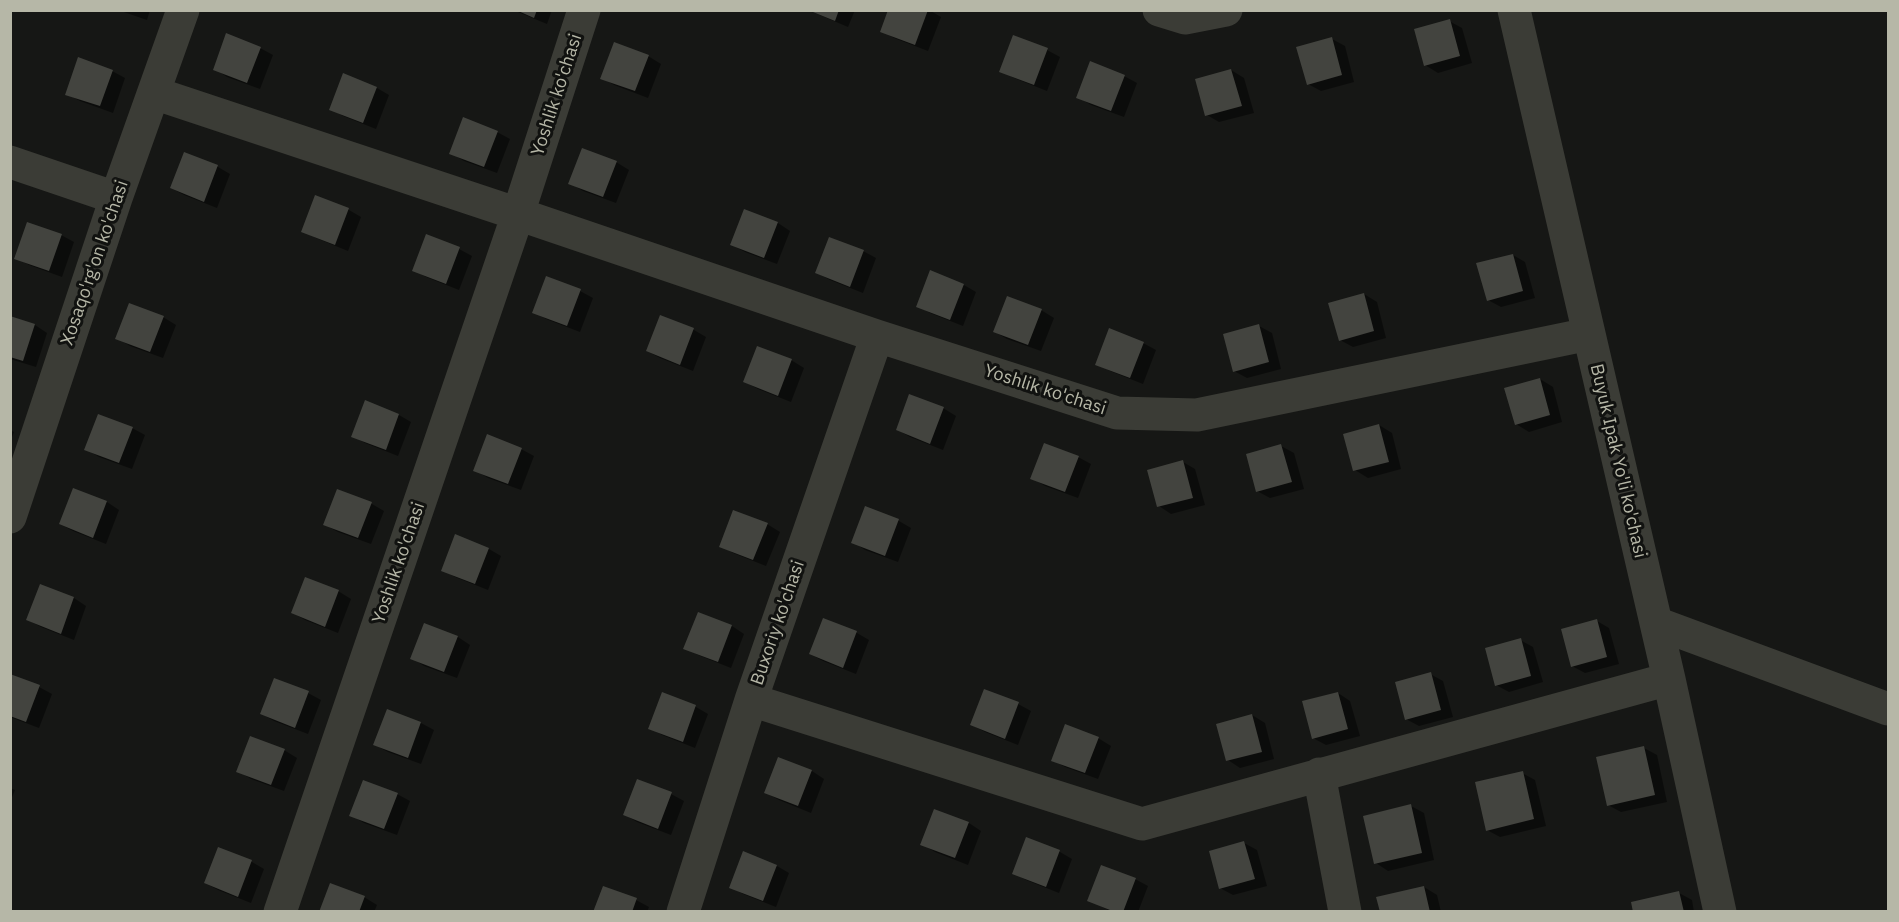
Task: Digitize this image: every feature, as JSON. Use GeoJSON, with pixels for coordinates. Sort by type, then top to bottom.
{"type":"FeatureCollection","features":[{"type":"Feature","properties":{"kind":"street","name":"Xosaqo'rg'on ko'chasi"},"geometry":{"type":"LineString","coordinates":[[10,517],[116,198],[183,10]]}},
{"type":"Feature","properties":{"kind":"street","name":"Yoshlik ko'chasi"},"geometry":{"type":"LineString","coordinates":[[280,912],[518,214],[584,10]]}},
{"type":"Feature","properties":{"kind":"street"},"geometry":{"type":"LineString","coordinates":[[1159,10],[1185,18],[1226,10]]}},
{"type":"Feature","properties":{"kind":"street","name":"Buyuk Ipak Yo'li ko'chasi"},"geometry":{"type":"LineString","coordinates":[[1514,10],[1656,622],[1720,912]]}},
{"type":"Feature","properties":{"kind":"street","name":"Yoshlik ko'chasi"},"geometry":{"type":"LineString","coordinates":[[154,93],[877,336],[1117,413],[1197,415],[1589,334]]}},
{"type":"Feature","properties":{"kind":"street"},"geometry":{"type":"LineString","coordinates":[[10,162],[116,198]]}},
{"type":"Feature","properties":{"kind":"street","name":"Buxoriy ko'chasi"},"geometry":{"type":"LineString","coordinates":[[683,912],[751,700],[877,336]]}},
{"type":"Feature","properties":{"kind":"street"},"geometry":{"type":"LineString","coordinates":[[1656,622],[1888,709]]}},
{"type":"Feature","properties":{"kind":"street"},"geometry":{"type":"LineString","coordinates":[[751,700],[1142,824],[1669,679]]}},
{"type":"Feature","properties":{"kind":"street"},"geometry":{"type":"LineString","coordinates":[[1319,774],[1345,912]]}},
{"type":"Feature","properties":{"kind":"building"},"geometry":{"type":"Polygon","coordinates":[[[516,10],[537,10],[534,18],[516,10]]]}},
{"type":"Feature","properties":{"kind":"building"},"geometry":{"type":"Polygon","coordinates":[[[808,10],[839,10],[835,21],[808,10]]]}},
{"type":"Feature","properties":{"kind":"building"},"geometry":{"type":"Polygon","coordinates":[[[888,10],[928,10],[915,45],[880,32],[888,10]]]}},
{"type":"Feature","properties":{"kind":"building"},"geometry":{"type":"Polygon","coordinates":[[[1450,19],[1460,56],[1424,66],[1414,29],[1450,19]]]}},
{"type":"Feature","properties":{"kind":"building"},"geometry":{"type":"Polygon","coordinates":[[[226,33],[261,47],[247,83],[213,70],[226,33]]]}},
{"type":"Feature","properties":{"kind":"building"},"geometry":{"type":"Polygon","coordinates":[[[1013,35],[1048,48],[1034,85],[999,72],[1013,35]]]}},
{"type":"Feature","properties":{"kind":"building"},"geometry":{"type":"Polygon","coordinates":[[[1332,37],[1342,75],[1307,85],[1296,47],[1332,37]]]}},
{"type":"Feature","properties":{"kind":"building"},"geometry":{"type":"Polygon","coordinates":[[[614,42],[649,55],[635,91],[600,79],[614,42]]]}},
{"type":"Feature","properties":{"kind":"building"},"geometry":{"type":"Polygon","coordinates":[[[78,57],[113,70],[100,106],[65,95],[78,57]]]}},
{"type":"Feature","properties":{"kind":"building"},"geometry":{"type":"Polygon","coordinates":[[[1090,61],[1125,75],[1111,111],[1076,98],[1090,61]]]}},
{"type":"Feature","properties":{"kind":"building"},"geometry":{"type":"Polygon","coordinates":[[[1231,69],[1242,106],[1205,116],[1195,79],[1231,69]]]}},
{"type":"Feature","properties":{"kind":"building"},"geometry":{"type":"Polygon","coordinates":[[[343,73],[377,87],[363,123],[329,110],[343,73]]]}},
{"type":"Feature","properties":{"kind":"building"},"geometry":{"type":"Polygon","coordinates":[[[463,117],[498,131],[484,167],[449,154],[463,117]]]}},
{"type":"Feature","properties":{"kind":"building"},"geometry":{"type":"Polygon","coordinates":[[[582,148],[617,161],[603,197],[568,184],[582,148]]]}},
{"type":"Feature","properties":{"kind":"building"},"geometry":{"type":"Polygon","coordinates":[[[184,152],[218,165],[204,202],[170,188],[184,152]]]}},
{"type":"Feature","properties":{"kind":"building"},"geometry":{"type":"Polygon","coordinates":[[[315,195],[349,208],[335,245],[301,232],[315,195]]]}},
{"type":"Feature","properties":{"kind":"building"},"geometry":{"type":"Polygon","coordinates":[[[744,209],[778,222],[764,258],[730,245],[744,209]]]}},
{"type":"Feature","properties":{"kind":"building"},"geometry":{"type":"Polygon","coordinates":[[[27,222],[62,234],[49,271],[14,259],[27,222]]]}},
{"type":"Feature","properties":{"kind":"building"},"geometry":{"type":"Polygon","coordinates":[[[426,234],[460,247],[446,284],[412,271],[426,234]]]}},
{"type":"Feature","properties":{"kind":"building"},"geometry":{"type":"Polygon","coordinates":[[[829,237],[864,250],[850,287],[815,273],[829,237]]]}},
{"type":"Feature","properties":{"kind":"building"},"geometry":{"type":"Polygon","coordinates":[[[1513,254],[1523,291],[1487,301],[1476,263],[1513,254]]]}},
{"type":"Feature","properties":{"kind":"building"},"geometry":{"type":"Polygon","coordinates":[[[930,270],[964,284],[950,320],[916,307],[930,270]]]}},
{"type":"Feature","properties":{"kind":"building"},"geometry":{"type":"Polygon","coordinates":[[[546,276],[581,289],[567,326],[532,313],[546,276]]]}},
{"type":"Feature","properties":{"kind":"building"},"geometry":{"type":"Polygon","coordinates":[[[1364,293],[1374,331],[1339,341],[1328,303],[1364,293]]]}},
{"type":"Feature","properties":{"kind":"building"},"geometry":{"type":"Polygon","coordinates":[[[1007,296],[1042,309],[1028,345],[993,332],[1007,296]]]}},
{"type":"Feature","properties":{"kind":"building"},"geometry":{"type":"Polygon","coordinates":[[[129,303],[164,316],[150,352],[115,339],[129,303]]]}},
{"type":"Feature","properties":{"kind":"building"},"geometry":{"type":"Polygon","coordinates":[[[660,315],[694,328],[680,365],[646,351],[660,315]]]}},
{"type":"Feature","properties":{"kind":"building"},"geometry":{"type":"Polygon","coordinates":[[[10,316],[35,324],[23,361],[10,357],[10,316]]]}},
{"type":"Feature","properties":{"kind":"building"},"geometry":{"type":"Polygon","coordinates":[[[1259,324],[1269,362],[1233,372],[1223,334],[1259,324]]]}},
{"type":"Feature","properties":{"kind":"building"},"geometry":{"type":"Polygon","coordinates":[[[1109,328],[1144,342],[1130,378],[1095,365],[1109,328]]]}},
{"type":"Feature","properties":{"kind":"building"},"geometry":{"type":"Polygon","coordinates":[[[757,346],[792,359],[778,396],[743,382],[757,346]]]}},
{"type":"Feature","properties":{"kind":"building"},"geometry":{"type":"Polygon","coordinates":[[[1540,378],[1550,415],[1515,425],[1504,388],[1540,378]]]}},
{"type":"Feature","properties":{"kind":"building"},"geometry":{"type":"Polygon","coordinates":[[[909,394],[944,407],[930,444],[896,430],[909,394]]]}},
{"type":"Feature","properties":{"kind":"building"},"geometry":{"type":"Polygon","coordinates":[[[365,400],[399,414],[386,450],[351,437],[365,400]]]}},
{"type":"Feature","properties":{"kind":"building"},"geometry":{"type":"Polygon","coordinates":[[[98,414],[133,427],[119,463],[84,450],[98,414]]]}},
{"type":"Feature","properties":{"kind":"building"},"geometry":{"type":"Polygon","coordinates":[[[1379,424],[1389,462],[1353,471],[1343,434],[1379,424]]]}},
{"type":"Feature","properties":{"kind":"building"},"geometry":{"type":"Polygon","coordinates":[[[487,434],[522,448],[508,484],[473,471],[487,434]]]}},
{"type":"Feature","properties":{"kind":"building"},"geometry":{"type":"Polygon","coordinates":[[[1044,443],[1079,456],[1065,492],[1030,479],[1044,443]]]}},
{"type":"Feature","properties":{"kind":"building"},"geometry":{"type":"Polygon","coordinates":[[[1281,444],[1292,482],[1256,492],[1246,454],[1281,444]]]}},
{"type":"Feature","properties":{"kind":"building"},"geometry":{"type":"Polygon","coordinates":[[[1183,460],[1193,498],[1157,507],[1147,470],[1183,460]]]}},
{"type":"Feature","properties":{"kind":"building"},"geometry":{"type":"Polygon","coordinates":[[[73,488],[107,501],[93,538],[59,524],[73,488]]]}},
{"type":"Feature","properties":{"kind":"building"},"geometry":{"type":"Polygon","coordinates":[[[337,489],[372,502],[358,538],[323,525],[337,489]]]}},
{"type":"Feature","properties":{"kind":"building"},"geometry":{"type":"Polygon","coordinates":[[[865,506],[899,519],[885,556],[851,543],[865,506]]]}},
{"type":"Feature","properties":{"kind":"building"},"geometry":{"type":"Polygon","coordinates":[[[733,510],[768,523],[753,560],[719,547],[733,510]]]}},
{"type":"Feature","properties":{"kind":"building"},"geometry":{"type":"Polygon","coordinates":[[[455,534],[489,548],[475,584],[441,571],[455,534]]]}},
{"type":"Feature","properties":{"kind":"building"},"geometry":{"type":"Polygon","coordinates":[[[305,577],[339,590],[325,627],[291,613],[305,577]]]}},
{"type":"Feature","properties":{"kind":"building"},"geometry":{"type":"Polygon","coordinates":[[[40,584],[74,597],[61,634],[26,620],[40,584]]]}},
{"type":"Feature","properties":{"kind":"building"},"geometry":{"type":"Polygon","coordinates":[[[698,612],[732,625],[718,662],[683,649],[698,612]]]}},
{"type":"Feature","properties":{"kind":"building"},"geometry":{"type":"Polygon","coordinates":[[[823,618],[857,631],[843,668],[809,654],[823,618]]]}},
{"type":"Feature","properties":{"kind":"building"},"geometry":{"type":"Polygon","coordinates":[[[1597,619],[1607,657],[1571,667],[1561,629],[1597,619]]]}},
{"type":"Feature","properties":{"kind":"building"},"geometry":{"type":"Polygon","coordinates":[[[424,623],[458,636],[444,672],[410,659],[424,623]]]}},
{"type":"Feature","properties":{"kind":"building"},"geometry":{"type":"Polygon","coordinates":[[[1521,638],[1531,676],[1495,686],[1485,648],[1521,638]]]}},
{"type":"Feature","properties":{"kind":"building"},"geometry":{"type":"Polygon","coordinates":[[[1431,672],[1441,710],[1405,720],[1395,682],[1431,672]]]}},
{"type":"Feature","properties":{"kind":"building"},"geometry":{"type":"Polygon","coordinates":[[[10,674],[40,685],[26,722],[10,716],[10,674]]]}},
{"type":"Feature","properties":{"kind":"building"},"geometry":{"type":"Polygon","coordinates":[[[274,678],[309,691],[295,728],[260,714],[274,678]]]}},
{"type":"Feature","properties":{"kind":"building"},"geometry":{"type":"Polygon","coordinates":[[[984,689],[1019,702],[1005,739],[970,725],[984,689]]]}},
{"type":"Feature","properties":{"kind":"building"},"geometry":{"type":"Polygon","coordinates":[[[662,692],[696,705],[683,742],[648,729],[662,692]]]}},
{"type":"Feature","properties":{"kind":"building"},"geometry":{"type":"Polygon","coordinates":[[[1338,692],[1348,729],[1312,739],[1302,701],[1338,692]]]}},
{"type":"Feature","properties":{"kind":"building"},"geometry":{"type":"Polygon","coordinates":[[[387,709],[421,722],[408,758],[373,745],[387,709]]]}},
{"type":"Feature","properties":{"kind":"building"},"geometry":{"type":"Polygon","coordinates":[[[1252,714],[1262,752],[1226,761],[1216,724],[1252,714]]]}},
{"type":"Feature","properties":{"kind":"building"},"geometry":{"type":"Polygon","coordinates":[[[1065,724],[1099,737],[1085,773],[1051,761],[1065,724]]]}},
{"type":"Feature","properties":{"kind":"building"},"geometry":{"type":"Polygon","coordinates":[[[250,736],[285,749],[271,785],[236,772],[250,736]]]}},
{"type":"Feature","properties":{"kind":"building"},"geometry":{"type":"Polygon","coordinates":[[[1644,746],[1655,795],[1607,806],[1596,757],[1644,746]]]}},
{"type":"Feature","properties":{"kind":"building"},"geometry":{"type":"Polygon","coordinates":[[[778,757],[812,770],[798,806],[764,793],[778,757]]]}},
{"type":"Feature","properties":{"kind":"building"},"geometry":{"type":"Polygon","coordinates":[[[1523,771],[1534,819],[1486,831],[1475,782],[1523,771]]]}},
{"type":"Feature","properties":{"kind":"building"},"geometry":{"type":"Polygon","coordinates":[[[637,779],[672,792],[658,829],[623,815],[637,779]]]}},
{"type":"Feature","properties":{"kind":"building"},"geometry":{"type":"Polygon","coordinates":[[[363,780],[398,793],[384,829],[349,816],[363,780]]]}},
{"type":"Feature","properties":{"kind":"building"},"geometry":{"type":"Polygon","coordinates":[[[1411,804],[1422,853],[1374,864],[1363,816],[1411,804]]]}},
{"type":"Feature","properties":{"kind":"building"},"geometry":{"type":"Polygon","coordinates":[[[934,809],[969,822],[955,858],[920,845],[934,809]]]}},
{"type":"Feature","properties":{"kind":"building"},"geometry":{"type":"Polygon","coordinates":[[[1026,837],[1060,850],[1046,887],[1012,874],[1026,837]]]}},
{"type":"Feature","properties":{"kind":"building"},"geometry":{"type":"Polygon","coordinates":[[[1244,841],[1255,879],[1219,889],[1209,851],[1244,841]]]}},
{"type":"Feature","properties":{"kind":"building"},"geometry":{"type":"Polygon","coordinates":[[[218,847],[252,860],[238,897],[204,883],[218,847]]]}},
{"type":"Feature","properties":{"kind":"building"},"geometry":{"type":"Polygon","coordinates":[[[743,851],[777,865],[763,901],[729,888],[743,851]]]}},
{"type":"Feature","properties":{"kind":"building"},"geometry":{"type":"Polygon","coordinates":[[[1101,865],[1136,878],[1123,912],[1115,912],[1087,901],[1101,865]]]}},
{"type":"Feature","properties":{"kind":"building"},"geometry":{"type":"Polygon","coordinates":[[[330,883],[365,896],[359,912],[319,912],[330,883]]]}},
{"type":"Feature","properties":{"kind":"building"},"geometry":{"type":"Polygon","coordinates":[[[603,886],[637,898],[632,912],[593,912],[603,886]]]}},
{"type":"Feature","properties":{"kind":"building"},"geometry":{"type":"Polygon","coordinates":[[[1424,886],[1430,912],[1380,912],[1376,897],[1424,886]]]}},
{"type":"Feature","properties":{"kind":"building"},"geometry":{"type":"Polygon","coordinates":[[[1679,891],[1684,912],[1633,912],[1631,902],[1679,891]]]}}]}
